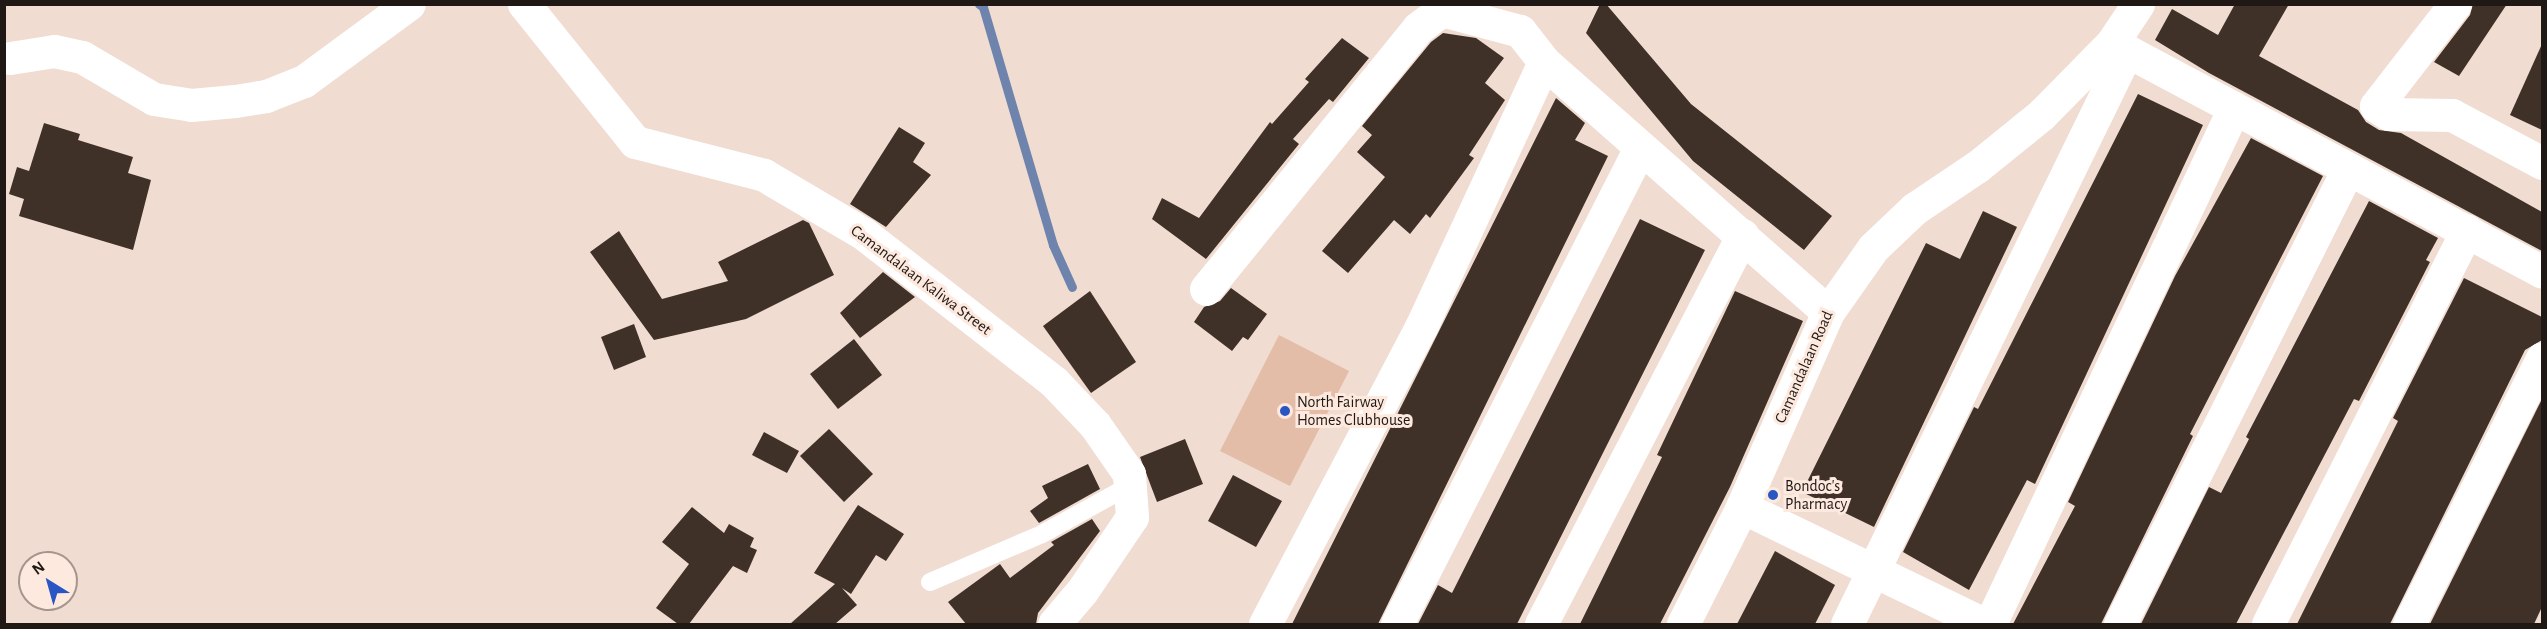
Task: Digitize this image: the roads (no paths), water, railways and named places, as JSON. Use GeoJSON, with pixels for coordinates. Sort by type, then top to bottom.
{"type":"FeatureCollection","features":[{"type":"Feature","properties":{"kind":"street"},"geometry":{"type":"LineString","coordinates":[[10,58],[54,51],[82,57],[154,99],[191,105],[235,101],[266,96],[304,81],[409,4]]}},
{"type":"Feature","properties":{"kind":"street","name":"Camandalaan Kaliwa Street"},"geometry":{"type":"LineString","coordinates":[[525,4],[636,142],[764,175],[864,234],[1054,382],[1095,426],[1129,474],[1132,517],[1082,591],[1054,624]]}},
{"type":"Feature","properties":{"kind":"street","name":"Camandalaan Road"},"geometry":{"type":"LineString","coordinates":[[1683,624],[1742,507],[1828,312],[1873,248],[1914,209],[1978,166],[2119,47],[2138,4]]}},
{"type":"Feature","properties":{"kind":"street"},"geometry":{"type":"LineString","coordinates":[[2455,4],[2376,106],[2390,114],[2452,115],[2542,163]]}},
{"type":"Feature","properties":{"kind":"street"},"geometry":{"type":"LineString","coordinates":[[1206,289],[1418,28],[1442,10],[1520,31],[1544,62],[1828,312]]}},
{"type":"Feature","properties":{"kind":"street"},"geometry":{"type":"LineString","coordinates":[[1847,624],[1877,570],[2119,47],[2467,230],[2542,272]]}},
{"type":"Feature","properties":{"kind":"street"},"geometry":{"type":"LineString","coordinates":[[1265,624],[1421,327],[1544,62]]}},
{"type":"Feature","properties":{"kind":"street"},"geometry":{"type":"LineString","coordinates":[[1990,624],[2234,108]]}},
{"type":"Feature","properties":{"kind":"street"},"geometry":{"type":"LineString","coordinates":[[1397,624],[1640,148]]}},
{"type":"Feature","properties":{"kind":"street"},"geometry":{"type":"LineString","coordinates":[[2120,624],[2348,169]]}},
{"type":"Feature","properties":{"kind":"street"},"geometry":{"type":"LineString","coordinates":[[2268,624],[2467,230]]}},
{"type":"Feature","properties":{"kind":"street"},"geometry":{"type":"LineString","coordinates":[[1541,624],[1743,235]]}},
{"type":"Feature","properties":{"kind":"street"},"geometry":{"type":"LineString","coordinates":[[2409,624],[2542,358]]}},
{"type":"Feature","properties":{"kind":"street"},"geometry":{"type":"LineString","coordinates":[[1742,507],[1877,570],[1984,624]]}},
{"type":"Feature","properties":{"kind":"lane"},"geometry":{"type":"LineString","coordinates":[[930,582],[1041,534],[1129,486]]}},
{"type":"Feature","properties":{"kind":"waterway"},"geometry":{"type":"LineString","coordinates":[[979,4],[983,7],[1053,245],[1072,287]]}},
{"type":"Feature","properties":{"kind":"place","name":"North Fairway Homes Clubhouse"},"geometry":{"type":"Point","coordinates":[1285,411]}},
{"type":"Feature","properties":{"kind":"place","name":"Bondoc's Pharmacy"},"geometry":{"type":"Point","coordinates":[1773,495]}}]}
